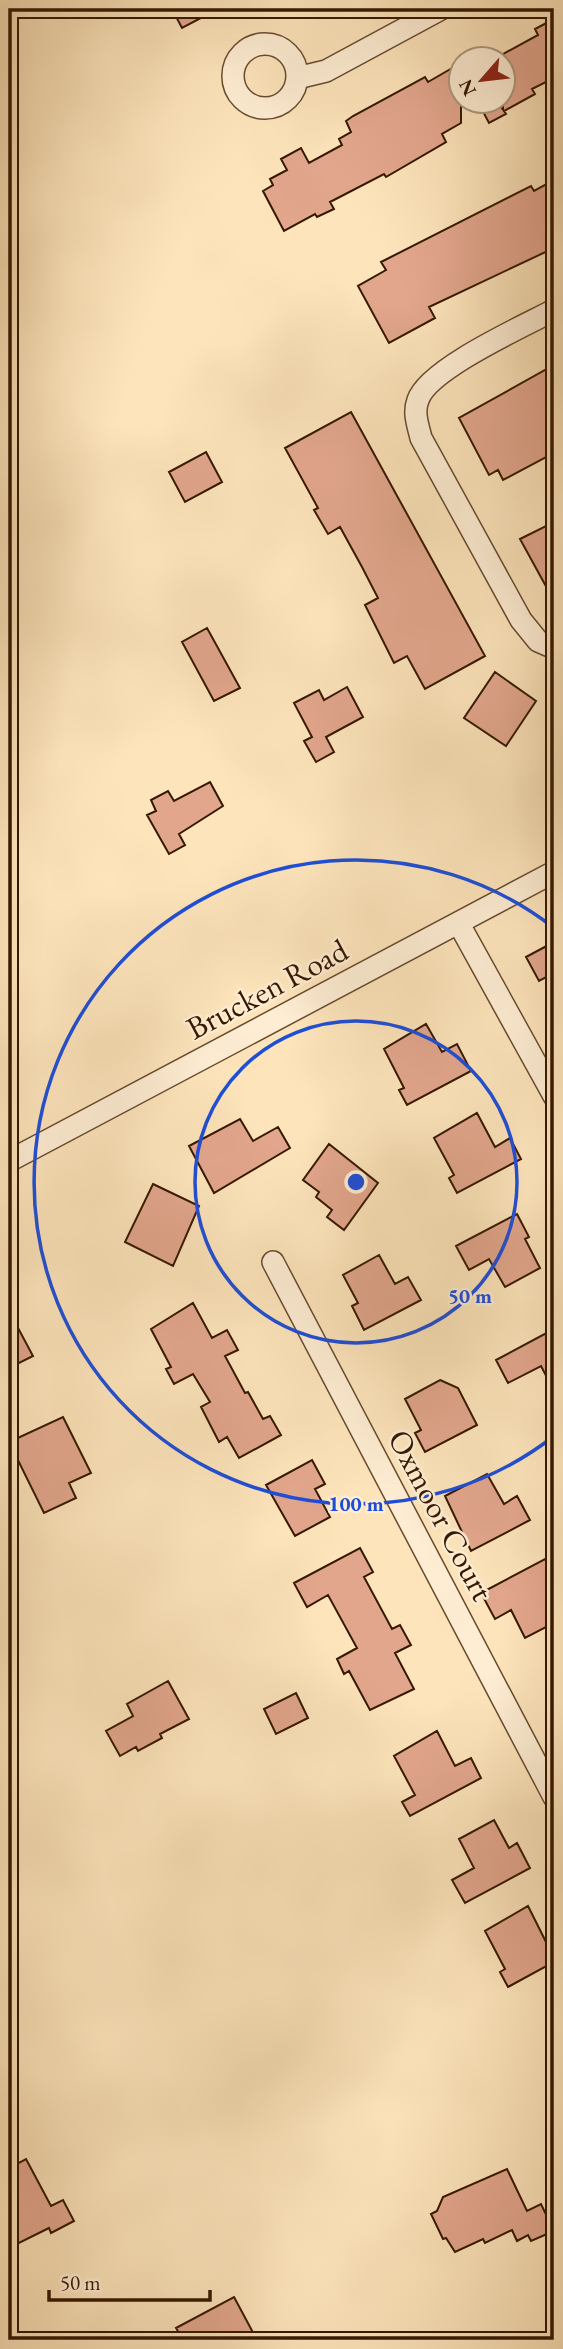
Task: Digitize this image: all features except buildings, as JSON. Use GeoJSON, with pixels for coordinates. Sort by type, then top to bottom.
{"type":"FeatureCollection","features":[{"type":"Feature","properties":{"kind":"street"},"geometry":{"type":"LineString","coordinates":[[297,78],[326,71],[441,9]]}},
{"type":"Feature","properties":{"kind":"street"},"geometry":{"type":"LineString","coordinates":[[554,310],[452,365],[429,382],[418,398],[415,415],[421,438],[521,620],[538,641],[554,648]]}},
{"type":"Feature","properties":{"kind":"street","name":"Brucken Road"},"geometry":{"type":"LineString","coordinates":[[9,1161],[554,872]]}},
{"type":"Feature","properties":{"kind":"street"},"geometry":{"type":"LineString","coordinates":[[458,924],[554,1096]]}},
{"type":"Feature","properties":{"kind":"street","name":"Oxmoor Court"},"geometry":{"type":"LineString","coordinates":[[273,1262],[554,1797]]}}]}
